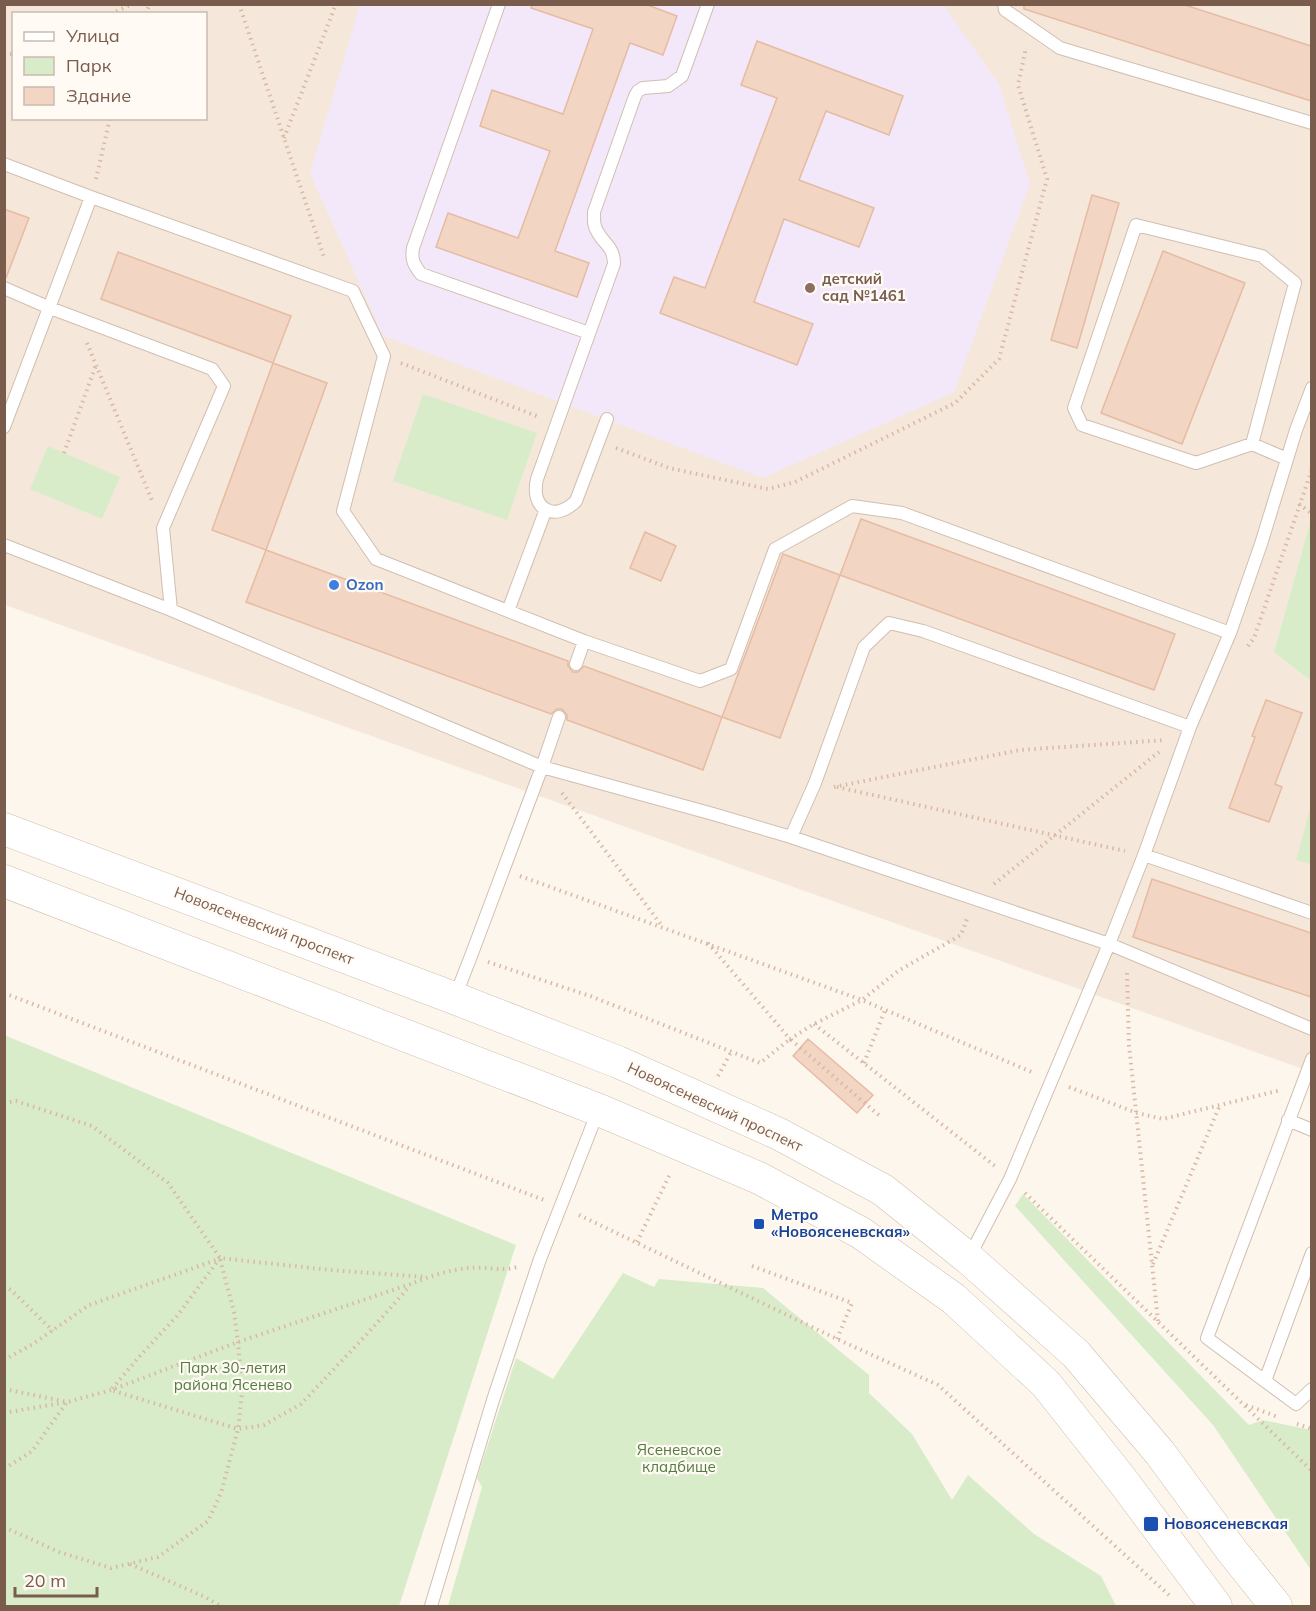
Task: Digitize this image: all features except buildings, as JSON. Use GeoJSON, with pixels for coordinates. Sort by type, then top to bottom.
{"type":"FeatureCollection","features":[{"type":"Feature","properties":{"kind":"street","name":"Новоясеневский проспект"},"geometry":{"type":"LineString","coordinates":[[4,829],[618,1062],[779,1134],[883,1190],[968,1258],[1076,1354],[1160,1453],[1232,1551],[1276,1606]]}},
{"type":"Feature","properties":{"kind":"street"},"geometry":{"type":"LineString","coordinates":[[4,882],[599,1110],[759,1178],[861,1233],[954,1299],[1046,1384],[1122,1480],[1216,1606]]}},
{"type":"Feature","properties":{"kind":"lane"},"geometry":{"type":"LineString","coordinates":[[499,4],[413,248],[414,266],[421,274],[589,333]]}},
{"type":"Feature","properties":{"kind":"lane"},"geometry":{"type":"LineString","coordinates":[[1004,4],[1005,10],[1060,48],[1311,123]]}},
{"type":"Feature","properties":{"kind":"lane"},"geometry":{"type":"LineString","coordinates":[[607,419],[576,501],[568,510],[557,513],[546,510],[537,502],[534,490],[537,479],[614,264],[612,250],[596,230],[594,212],[635,96],[643,88],[668,86],[682,76],[706,5]]}},
{"type":"Feature","properties":{"kind":"lane"},"geometry":{"type":"LineString","coordinates":[[4,164],[353,291],[384,356],[344,511],[376,559],[584,641],[700,681],[731,669],[775,549],[852,506],[902,513],[1230,633]]}},
{"type":"Feature","properties":{"kind":"lane"},"geometry":{"type":"LineString","coordinates":[[4,427],[91,197]]}},
{"type":"Feature","properties":{"kind":"lane"},"geometry":{"type":"LineString","coordinates":[[1252,444],[1295,283],[1262,256],[1136,225],[1074,408],[1082,425],[1196,464],[1252,444],[1287,459]]}},
{"type":"Feature","properties":{"kind":"lane"},"geometry":{"type":"LineString","coordinates":[[4,288],[50,308],[212,369],[224,386],[163,528],[171,610]]}},
{"type":"Feature","properties":{"kind":"lane"},"geometry":{"type":"LineString","coordinates":[[968,1258],[1010,1179],[1109,944],[1190,727],[1230,633],[1262,544],[1311,388]]}},
{"type":"Feature","properties":{"kind":"lane"},"geometry":{"type":"LineString","coordinates":[[508,611],[546,510]]}},
{"type":"Feature","properties":{"kind":"lane"},"geometry":{"type":"LineString","coordinates":[[4,544],[171,610],[542,767],[791,837],[1109,944],[1311,1029]]}},
{"type":"Feature","properties":{"kind":"lane"},"geometry":{"type":"LineString","coordinates":[[791,837],[816,783],[864,647],[889,623],[923,631],[1190,727]]}},
{"type":"Feature","properties":{"kind":"lane"},"geometry":{"type":"LineString","coordinates":[[576,664],[584,641]]}},
{"type":"Feature","properties":{"kind":"lane"},"geometry":{"type":"LineString","coordinates":[[454,998],[559,717]]}},
{"type":"Feature","properties":{"kind":"lane"},"geometry":{"type":"LineString","coordinates":[[1144,855],[1311,913]]}},
{"type":"Feature","properties":{"kind":"lane"},"geometry":{"type":"LineString","coordinates":[[1311,1059],[1207,1338],[1296,1404],[1311,1389]]}},
{"type":"Feature","properties":{"kind":"lane"},"geometry":{"type":"LineString","coordinates":[[430,1606],[493,1400],[540,1259],[599,1110]]}},
{"type":"Feature","properties":{"kind":"lane"},"geometry":{"type":"LineString","coordinates":[[1288,1120],[1311,1130]]}},
{"type":"Feature","properties":{"kind":"lane"},"geometry":{"type":"LineString","coordinates":[[1264,1381],[1311,1253]]}},
{"type":"Feature","properties":{"kind":"path"},"geometry":{"type":"LineString","coordinates":[[115,12],[132,4]]}},
{"type":"Feature","properties":{"kind":"path"},"geometry":{"type":"LineString","coordinates":[[240,4],[334,285]]}},
{"type":"Feature","properties":{"kind":"path"},"geometry":{"type":"LineString","coordinates":[[284,138],[336,4]]}},
{"type":"Feature","properties":{"kind":"path"},"geometry":{"type":"LineString","coordinates":[[599,441],[669,468],[768,489],[795,482],[955,403],[999,359],[1047,179],[1018,85],[1030,27]]}},
{"type":"Feature","properties":{"kind":"path"},"geometry":{"type":"LineString","coordinates":[[91,197],[110,120]]}},
{"type":"Feature","properties":{"kind":"path"},"geometry":{"type":"LineString","coordinates":[[77,318],[163,528]]}},
{"type":"Feature","properties":{"kind":"path"},"geometry":{"type":"LineString","coordinates":[[384,356],[557,424]]}},
{"type":"Feature","properties":{"kind":"path"},"geometry":{"type":"LineString","coordinates":[[64,453],[96,364]]}},
{"type":"Feature","properties":{"kind":"path"},"geometry":{"type":"LineString","coordinates":[[1299,504],[1311,514]]}},
{"type":"Feature","properties":{"kind":"path"},"geometry":{"type":"LineString","coordinates":[[471,956],[590,996],[760,1063],[790,1039],[862,1000],[898,971],[961,935],[974,899],[1190,727]]}},
{"type":"Feature","properties":{"kind":"path"},"geometry":{"type":"LineString","coordinates":[[834,787],[1020,750],[1176,739]]}},
{"type":"Feature","properties":{"kind":"path"},"geometry":{"type":"LineString","coordinates":[[542,767],[663,927]]}},
{"type":"Feature","properties":{"kind":"path"},"geometry":{"type":"LineString","coordinates":[[816,783],[1144,855]]}},
{"type":"Feature","properties":{"kind":"path"},"geometry":{"type":"LineString","coordinates":[[503,870],[862,1000],[1051,1080],[1137,1113],[1163,1119],[1302,1084]]}},
{"type":"Feature","properties":{"kind":"path"},"geometry":{"type":"LineString","coordinates":[[708,943],[790,1039],[881,1117]]}},
{"type":"Feature","properties":{"kind":"path"},"geometry":{"type":"LineString","coordinates":[[1127,952],[1129,1045],[1158,1322]]}},
{"type":"Feature","properties":{"kind":"path"},"geometry":{"type":"LineString","coordinates":[[4,993],[560,1206],[938,1385],[1170,1597]]}},
{"type":"Feature","properties":{"kind":"path"},"geometry":{"type":"LineString","coordinates":[[864,1063],[885,1010]]}},
{"type":"Feature","properties":{"kind":"path"},"geometry":{"type":"LineString","coordinates":[[814,1024],[1010,1179],[1311,1471]]}},
{"type":"Feature","properties":{"kind":"path"},"geometry":{"type":"LineString","coordinates":[[718,1077],[730,1052]]}},
{"type":"Feature","properties":{"kind":"path"},"geometry":{"type":"LineString","coordinates":[[4,1103],[16,1101],[92,1126],[168,1183],[220,1258],[234,1312],[242,1392],[238,1429],[221,1493],[208,1521],[158,1557],[111,1568],[59,1552],[4,1527]]}},
{"type":"Feature","properties":{"kind":"path"},"geometry":{"type":"LineString","coordinates":[[1152,1264],[1220,1105]]}},
{"type":"Feature","properties":{"kind":"path"},"geometry":{"type":"LineString","coordinates":[[637,1242],[675,1165]]}},
{"type":"Feature","properties":{"kind":"path"},"geometry":{"type":"LineString","coordinates":[[111,1390],[177,1316],[220,1258]]}},
{"type":"Feature","properties":{"kind":"path"},"geometry":{"type":"LineString","coordinates":[[4,1360],[33,1344],[89,1305],[220,1258],[330,1270],[427,1277]]}},
{"type":"Feature","properties":{"kind":"path"},"geometry":{"type":"LineString","coordinates":[[4,1413],[67,1402],[111,1390],[238,1342],[427,1277],[470,1268],[509,1269],[540,1259]]}},
{"type":"Feature","properties":{"kind":"path"},"geometry":{"type":"LineString","coordinates":[[752,1266],[852,1303],[837,1339]]}},
{"type":"Feature","properties":{"kind":"path"},"geometry":{"type":"LineString","coordinates":[[111,1390],[238,1429],[264,1425],[301,1404],[411,1284]]}},
{"type":"Feature","properties":{"kind":"path"},"geometry":{"type":"LineString","coordinates":[[4,1286],[52,1330]]}},
{"type":"Feature","properties":{"kind":"path"},"geometry":{"type":"LineString","coordinates":[[4,1389],[67,1402]]}},
{"type":"Feature","properties":{"kind":"path"},"geometry":{"type":"LineString","coordinates":[[4,1469],[32,1451],[67,1402]]}},
{"type":"Feature","properties":{"kind":"path"},"geometry":{"type":"LineString","coordinates":[[129,1564],[205,1597],[220,1606]]}},
{"type":"Feature","properties":{"kind":"shaded area"},"geometry":{"type":"Polygon","coordinates":[[[943,4],[999,85],[1030,184],[954,392],[763,478],[383,336],[310,173],[360,5],[943,4]]]}},
{"type":"Feature","properties":{"kind":"shaded area"},"geometry":{"type":"Polygon","coordinates":[[[5,5],[1311,5],[1311,519],[1274,652],[1311,681],[1311,1072],[5,605],[5,5]]]}},
{"type":"Feature","properties":{"kind":"green space"},"geometry":{"type":"Polygon","coordinates":[[[423,394],[537,433],[507,520],[393,481],[423,394]]]}},
{"type":"Feature","properties":{"kind":"green space"},"geometry":{"type":"Polygon","coordinates":[[[48,446],[120,477],[102,519],[30,489],[48,446]]]}},
{"type":"Feature","properties":{"kind":"green space"},"geometry":{"type":"Polygon","coordinates":[[[1311,519],[1311,681],[1274,652],[1311,519]]]}},
{"type":"Feature","properties":{"kind":"green space"},"geometry":{"type":"Polygon","coordinates":[[[1311,806],[1311,864],[1296,860],[1311,806]]]}},
{"type":"Feature","properties":{"kind":"green space","name":"Парк 30-летия района Ясенево"},"geometry":{"type":"Polygon","coordinates":[[[4,1035],[516,1245],[399,1606],[5,1606],[4,1035]]]}},
{"type":"Feature","properties":{"kind":"green space"},"geometry":{"type":"Polygon","coordinates":[[[1023,1194],[1249,1425],[1263,1420],[1311,1430],[1311,1570],[1213,1425],[1015,1206],[1023,1194]]]}},
{"type":"Feature","properties":{"kind":"green space","name":"Ясеневское кладбище"},"geometry":{"type":"Polygon","coordinates":[[[623,1273],[654,1287],[659,1279],[763,1288],[869,1375],[869,1393],[912,1434],[952,1500],[968,1475],[1034,1534],[1101,1576],[1116,1606],[448,1606],[482,1487],[477,1478],[516,1358],[553,1379],[623,1273]]]}},
{"type":"Feature","properties":{"kind":"place","name":"детский сад №1461"},"geometry":{"type":"Point","coordinates":[810,288]}},
{"type":"Feature","properties":{"kind":"place","name":"Ozon"},"geometry":{"type":"Point","coordinates":[334,585]}},
{"type":"Feature","properties":{"kind":"place","name":"Метро «Новоясеневская»"},"geometry":{"type":"Point","coordinates":[759,1224]}},
{"type":"Feature","properties":{"kind":"place","name":"Новоясеневская"},"geometry":{"type":"Point","coordinates":[1151,1524]}}]}
